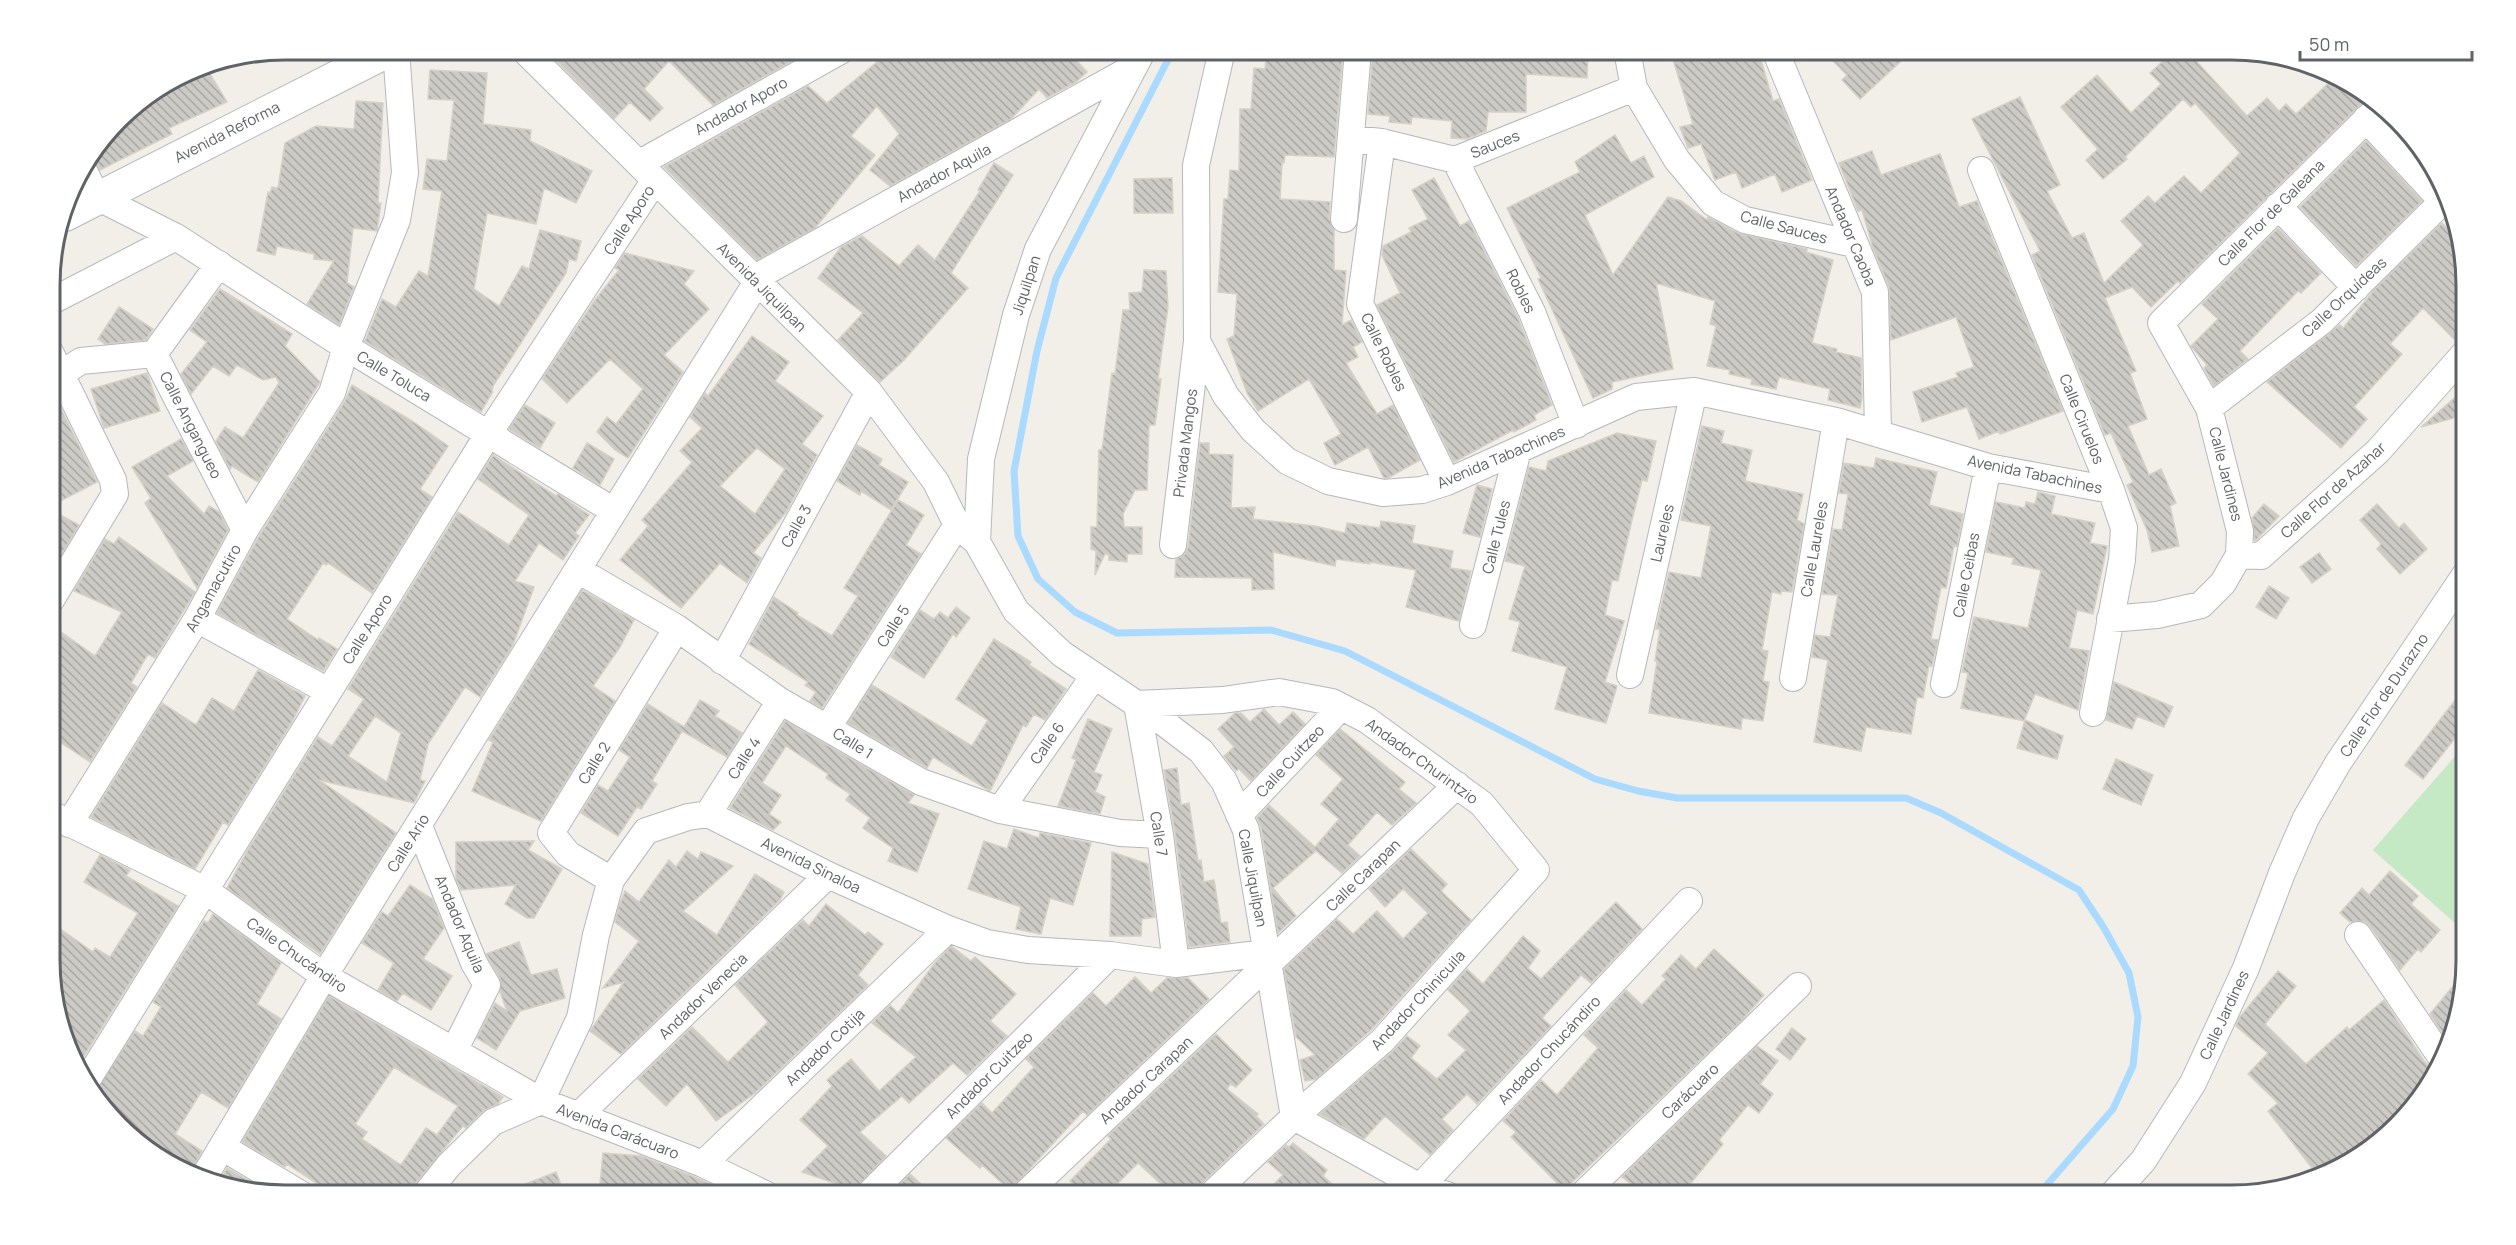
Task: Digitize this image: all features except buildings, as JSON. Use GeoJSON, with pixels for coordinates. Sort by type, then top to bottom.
{"type":"FeatureCollection","features":[{"type":"Feature","properties":{"kind":"street","name":"Avenida Reforma"},"geometry":{"type":"LineString","coordinates":[[73,210],[370,60]]}},
{"type":"Feature","properties":{"kind":"street","name":"Angamacutiro"},"geometry":{"type":"LineString","coordinates":[[60,819],[196,619],[245,530],[332,393],[346,347],[397,220],[405,173],[397,60]]}},
{"type":"Feature","properties":{"kind":"street","name":"Avenida Jiquilpan"},"geometry":{"type":"LineString","coordinates":[[534,60],[869,392],[936,482],[957,525],[977,542]]}},
{"type":"Feature","properties":{"kind":"street","name":"Andador Aporo"},"geometry":{"type":"LineString","coordinates":[[648,172],[826,60]]}},
{"type":"Feature","properties":{"kind":"street","name":"Andador Aquila"},"geometry":{"type":"LineString","coordinates":[[614,511],[755,280],[1135,60]]}},
{"type":"Feature","properties":{"kind":"street","name":"Jiquilpan"},"geometry":{"type":"LineString","coordinates":[[977,542],[981,459],[1016,315],[1038,249],[1137,60]]}},
{"type":"Feature","properties":{"kind":"street","name":"Avenida Tabachines"},"geometry":{"type":"LineString","coordinates":[[1220,60],[1196,165],[1197,341],[1226,396],[1252,430],[1287,461],[1328,482],[1383,493],[1422,490],[1447,482],[1636,397],[1694,392],[1836,421],[1988,467],[2112,490]]}},
{"type":"Feature","properties":{"kind":"street"},"geometry":{"type":"LineString","coordinates":[[1344,219],[1357,60]]}},
{"type":"Feature","properties":{"kind":"street"},"geometry":{"type":"LineString","coordinates":[[1629,60],[1634,88]]}},
{"type":"Feature","properties":{"kind":"street","name":"Andador Caoba"},"geometry":{"type":"LineString","coordinates":[[1779,60],[1875,292],[1878,432]]}},
{"type":"Feature","properties":{"kind":"street","name":"Sauces"},"geometry":{"type":"LineString","coordinates":[[1351,139],[1382,142],[1455,160],[1634,88]]}},
{"type":"Feature","properties":{"kind":"street","name":"Calle Sauces"},"geometry":{"type":"LineString","coordinates":[[1634,88],[1677,160],[1713,203],[1745,219],[1854,244]]}},
{"type":"Feature","properties":{"kind":"street"},"geometry":{"type":"LineString","coordinates":[[2374,112],[2436,191]]}},
{"type":"Feature","properties":{"kind":"street","name":"Calle Flor de Galeana"},"geometry":{"type":"LineString","coordinates":[[2161,323],[2374,112]]}},
{"type":"Feature","properties":{"kind":"street","name":"Calle Robles"},"geometry":{"type":"LineString","coordinates":[[1382,142],[1360,304],[1447,482]]}},
{"type":"Feature","properties":{"kind":"street","name":"Robles"},"geometry":{"type":"LineString","coordinates":[[1455,160],[1532,312],[1576,425]]}},
{"type":"Feature","properties":{"kind":"street","name":"Calle Ciruelos"},"geometry":{"type":"LineString","coordinates":[[1981,170],[2112,490],[2124,528],[2122,560],[2093,713]]}},
{"type":"Feature","properties":{"kind":"street","name":"Calle Aporo"},"geometry":{"type":"LineString","coordinates":[[91,1074],[489,433],[648,172]]}},
{"type":"Feature","properties":{"kind":"street"},"geometry":{"type":"LineString","coordinates":[[87,177],[97,197]]}},
{"type":"Feature","properties":{"kind":"street","name":"Calle Toluca"},"geometry":{"type":"LineString","coordinates":[[97,197],[176,237],[346,347],[614,511]]}},
{"type":"Feature","properties":{"kind":"street","name":"Calle Orquídeas"},"geometry":{"type":"LineString","coordinates":[[2210,408],[2322,321],[2441,205]]}},
{"type":"Feature","properties":{"kind":"street"},"geometry":{"type":"LineString","coordinates":[[2278,206],[2356,288]]}},
{"type":"Feature","properties":{"kind":"street"},"geometry":{"type":"LineString","coordinates":[[60,297],[176,237]]}},
{"type":"Feature","properties":{"kind":"street","name":"Calle Angangueo"},"geometry":{"type":"LineString","coordinates":[[219,264],[154,354],[245,530]]}},
{"type":"Feature","properties":{"kind":"street","name":"Calle Jardines"},"geometry":{"type":"LineString","coordinates":[[2161,323],[2210,408],[2240,531],[2239,555]]}},
{"type":"Feature","properties":{"kind":"street","name":"Privada Mangos"},"geometry":{"type":"LineString","coordinates":[[1173,545],[1197,341]]}},
{"type":"Feature","properties":{"kind":"street"},"geometry":{"type":"LineString","coordinates":[[60,362],[154,354]]}},
{"type":"Feature","properties":{"kind":"street","name":"Calle Flor de Azahar"},"geometry":{"type":"LineString","coordinates":[[2239,555],[2261,556],[2378,451],[2456,363]]}},
{"type":"Feature","properties":{"kind":"street"},"geometry":{"type":"LineString","coordinates":[[60,370],[113,480],[115,494],[60,585]]}},
{"type":"Feature","properties":{"kind":"street","name":"Calle 3"},"geometry":{"type":"LineString","coordinates":[[722,661],[869,392]]}},
{"type":"Feature","properties":{"kind":"street","name":"Laureles"},"geometry":{"type":"LineString","coordinates":[[1630,675],[1694,392]]}},
{"type":"Feature","properties":{"kind":"street","name":"Calle Laureles"},"geometry":{"type":"LineString","coordinates":[[1793,678],[1836,421]]}},
{"type":"Feature","properties":{"kind":"street","name":"Calle Tules"},"geometry":{"type":"LineString","coordinates":[[1473,625],[1518,450]]}},
{"type":"Feature","properties":{"kind":"street","name":"Calle Ceibas"},"geometry":{"type":"LineString","coordinates":[[1944,684],[1988,467]]}},
{"type":"Feature","properties":{"kind":"street","name":"Calle Ario"},"geometry":{"type":"LineString","coordinates":[[208,1171],[324,976],[614,511]]}},
{"type":"Feature","properties":{"kind":"street","name":"Calle 5"},"geometry":{"type":"LineString","coordinates":[[828,727],[957,525]]}},
{"type":"Feature","properties":{"kind":"street","name":"Calle Jiquilpan"},"geometry":{"type":"LineString","coordinates":[[977,542],[1016,611],[1062,654],[1137,704],[1201,751],[1224,781],[1246,830],[1294,1117]]}},
{"type":"Feature","properties":{"kind":"street"},"geometry":{"type":"LineString","coordinates":[[2110,619],[2157,615],[2201,605],[2223,583],[2239,555]]}},
{"type":"Feature","properties":{"kind":"street","name":"Calle 1"},"geometry":{"type":"LineString","coordinates":[[578,570],[677,628],[780,701],[921,782],[1000,810],[1120,833],[1160,836]]}},
{"type":"Feature","properties":{"kind":"street","name":"Calle Flor de Durazno"},"geometry":{"type":"LineString","coordinates":[[2306,818],[2338,763],[2456,588]]}},
{"type":"Feature","properties":{"kind":"street"},"geometry":{"type":"LineString","coordinates":[[196,619],[328,691]]}},
{"type":"Feature","properties":{"kind":"street","name":"Calle 2"},"geometry":{"type":"LineString","coordinates":[[611,880],[568,854],[551,833],[677,628]]}},
{"type":"Feature","properties":{"kind":"street","name":"Calle 6"},"geometry":{"type":"LineString","coordinates":[[1000,810],[1094,676]]}},
{"type":"Feature","properties":{"kind":"street","name":"Andador Churintzio"},"geometry":{"type":"LineString","coordinates":[[1137,704],[1223,700],[1279,692],[1332,702],[1366,720],[1482,804],[1536,870]]}},
{"type":"Feature","properties":{"kind":"street","name":"Calle 4"},"geometry":{"type":"LineString","coordinates":[[708,814],[780,701]]}},
{"type":"Feature","properties":{"kind":"street","name":"Calle 7"},"geometry":{"type":"LineString","coordinates":[[1137,704],[1160,836],[1176,964]]}},
{"type":"Feature","properties":{"kind":"street","name":"Calle Cuitzeo"},"geometry":{"type":"LineString","coordinates":[[1239,815],[1341,707]]}},
{"type":"Feature","properties":{"kind":"street","name":"Calle Carapan"},"geometry":{"type":"LineString","coordinates":[[1267,959],[1457,784]]}},
{"type":"Feature","properties":{"kind":"street"},"geometry":{"type":"LineString","coordinates":[[541,1101],[580,1018],[596,935],[611,880],[646,831],[687,817],[708,814]]}},
{"type":"Feature","properties":{"kind":"street","name":"Avenida Sinaloa"},"geometry":{"type":"LineString","coordinates":[[708,814],[828,875],[948,929],[987,943],[1028,950],[1110,955],[1176,964],[1267,959]]}},
{"type":"Feature","properties":{"kind":"street","name":"Calle Jardines"},"geometry":{"type":"LineString","coordinates":[[2121,1185],[2143,1161],[2193,1083],[2246,968],[2282,873],[2306,818]]}},
{"type":"Feature","properties":{"kind":"street","name":"Calle Chucándiro"},"geometry":{"type":"LineString","coordinates":[[60,819],[205,890],[324,976],[541,1101]]}},
{"type":"Feature","properties":{"kind":"street","name":"Andador Aquila"},"geometry":{"type":"LineString","coordinates":[[419,826],[474,963],[488,986],[454,1051]]}},
{"type":"Feature","properties":{"kind":"street","name":"Andador Chinicuila"},"geometry":{"type":"LineString","coordinates":[[1222,1185],[1294,1117],[1382,1041],[1536,870]]}},
{"type":"Feature","properties":{"kind":"street","name":"Andador Venecia"},"geometry":{"type":"LineString","coordinates":[[578,1116],[828,875]]}},
{"type":"Feature","properties":{"kind":"street","name":"Andador Chucándiro"},"geometry":{"type":"LineString","coordinates":[[1419,1185],[1689,901]]}},
{"type":"Feature","properties":{"kind":"street","name":"Andador Cotija"},"geometry":{"type":"LineString","coordinates":[[703,1164],[948,929]]}},
{"type":"Feature","properties":{"kind":"street"},"geometry":{"type":"LineString","coordinates":[[2358,935],[2437,1051]]}},
{"type":"Feature","properties":{"kind":"street","name":"Andador Cuitzeo"},"geometry":{"type":"LineString","coordinates":[[878,1185],[1110,955]]}},
{"type":"Feature","properties":{"kind":"street","name":"Andador Carapan"},"geometry":{"type":"LineString","coordinates":[[1034,1185],[1267,959]]}},
{"type":"Feature","properties":{"kind":"street","name":"Carácuaro"},"geometry":{"type":"LineString","coordinates":[[1592,1185],[1798,987]]}},
{"type":"Feature","properties":{"kind":"street","name":"Avenida Carácuaro"},"geometry":{"type":"LineString","coordinates":[[434,1185],[449,1165],[493,1122],[541,1101],[703,1164],[746,1185]]}},
{"type":"Feature","properties":{"kind":"street"},"geometry":{"type":"LineString","coordinates":[[1294,1117],[1403,1185]]}},
{"type":"Feature","properties":{"kind":"street"},"geometry":{"type":"LineString","coordinates":[[222,1147],[285,1185]]}},
{"type":"Feature","properties":{"kind":"green space"},"geometry":{"type":"Polygon","coordinates":[[[2456,755],[2456,924],[2373,850],[2456,755]]]}},
{"type":"Feature","properties":{"kind":"waterway"},"geometry":{"type":"LineString","coordinates":[[1168,60],[1056,278],[1037,351],[1014,471],[1018,536],[1038,579],[1075,612],[1117,633],[1271,630],[1345,651],[1595,779],[1638,791],[1677,798],[1906,798],[1941,813],[2079,890],[2104,928],[2129,973],[2138,1017],[2133,1066],[2113,1109],[2047,1185]]}}]}
